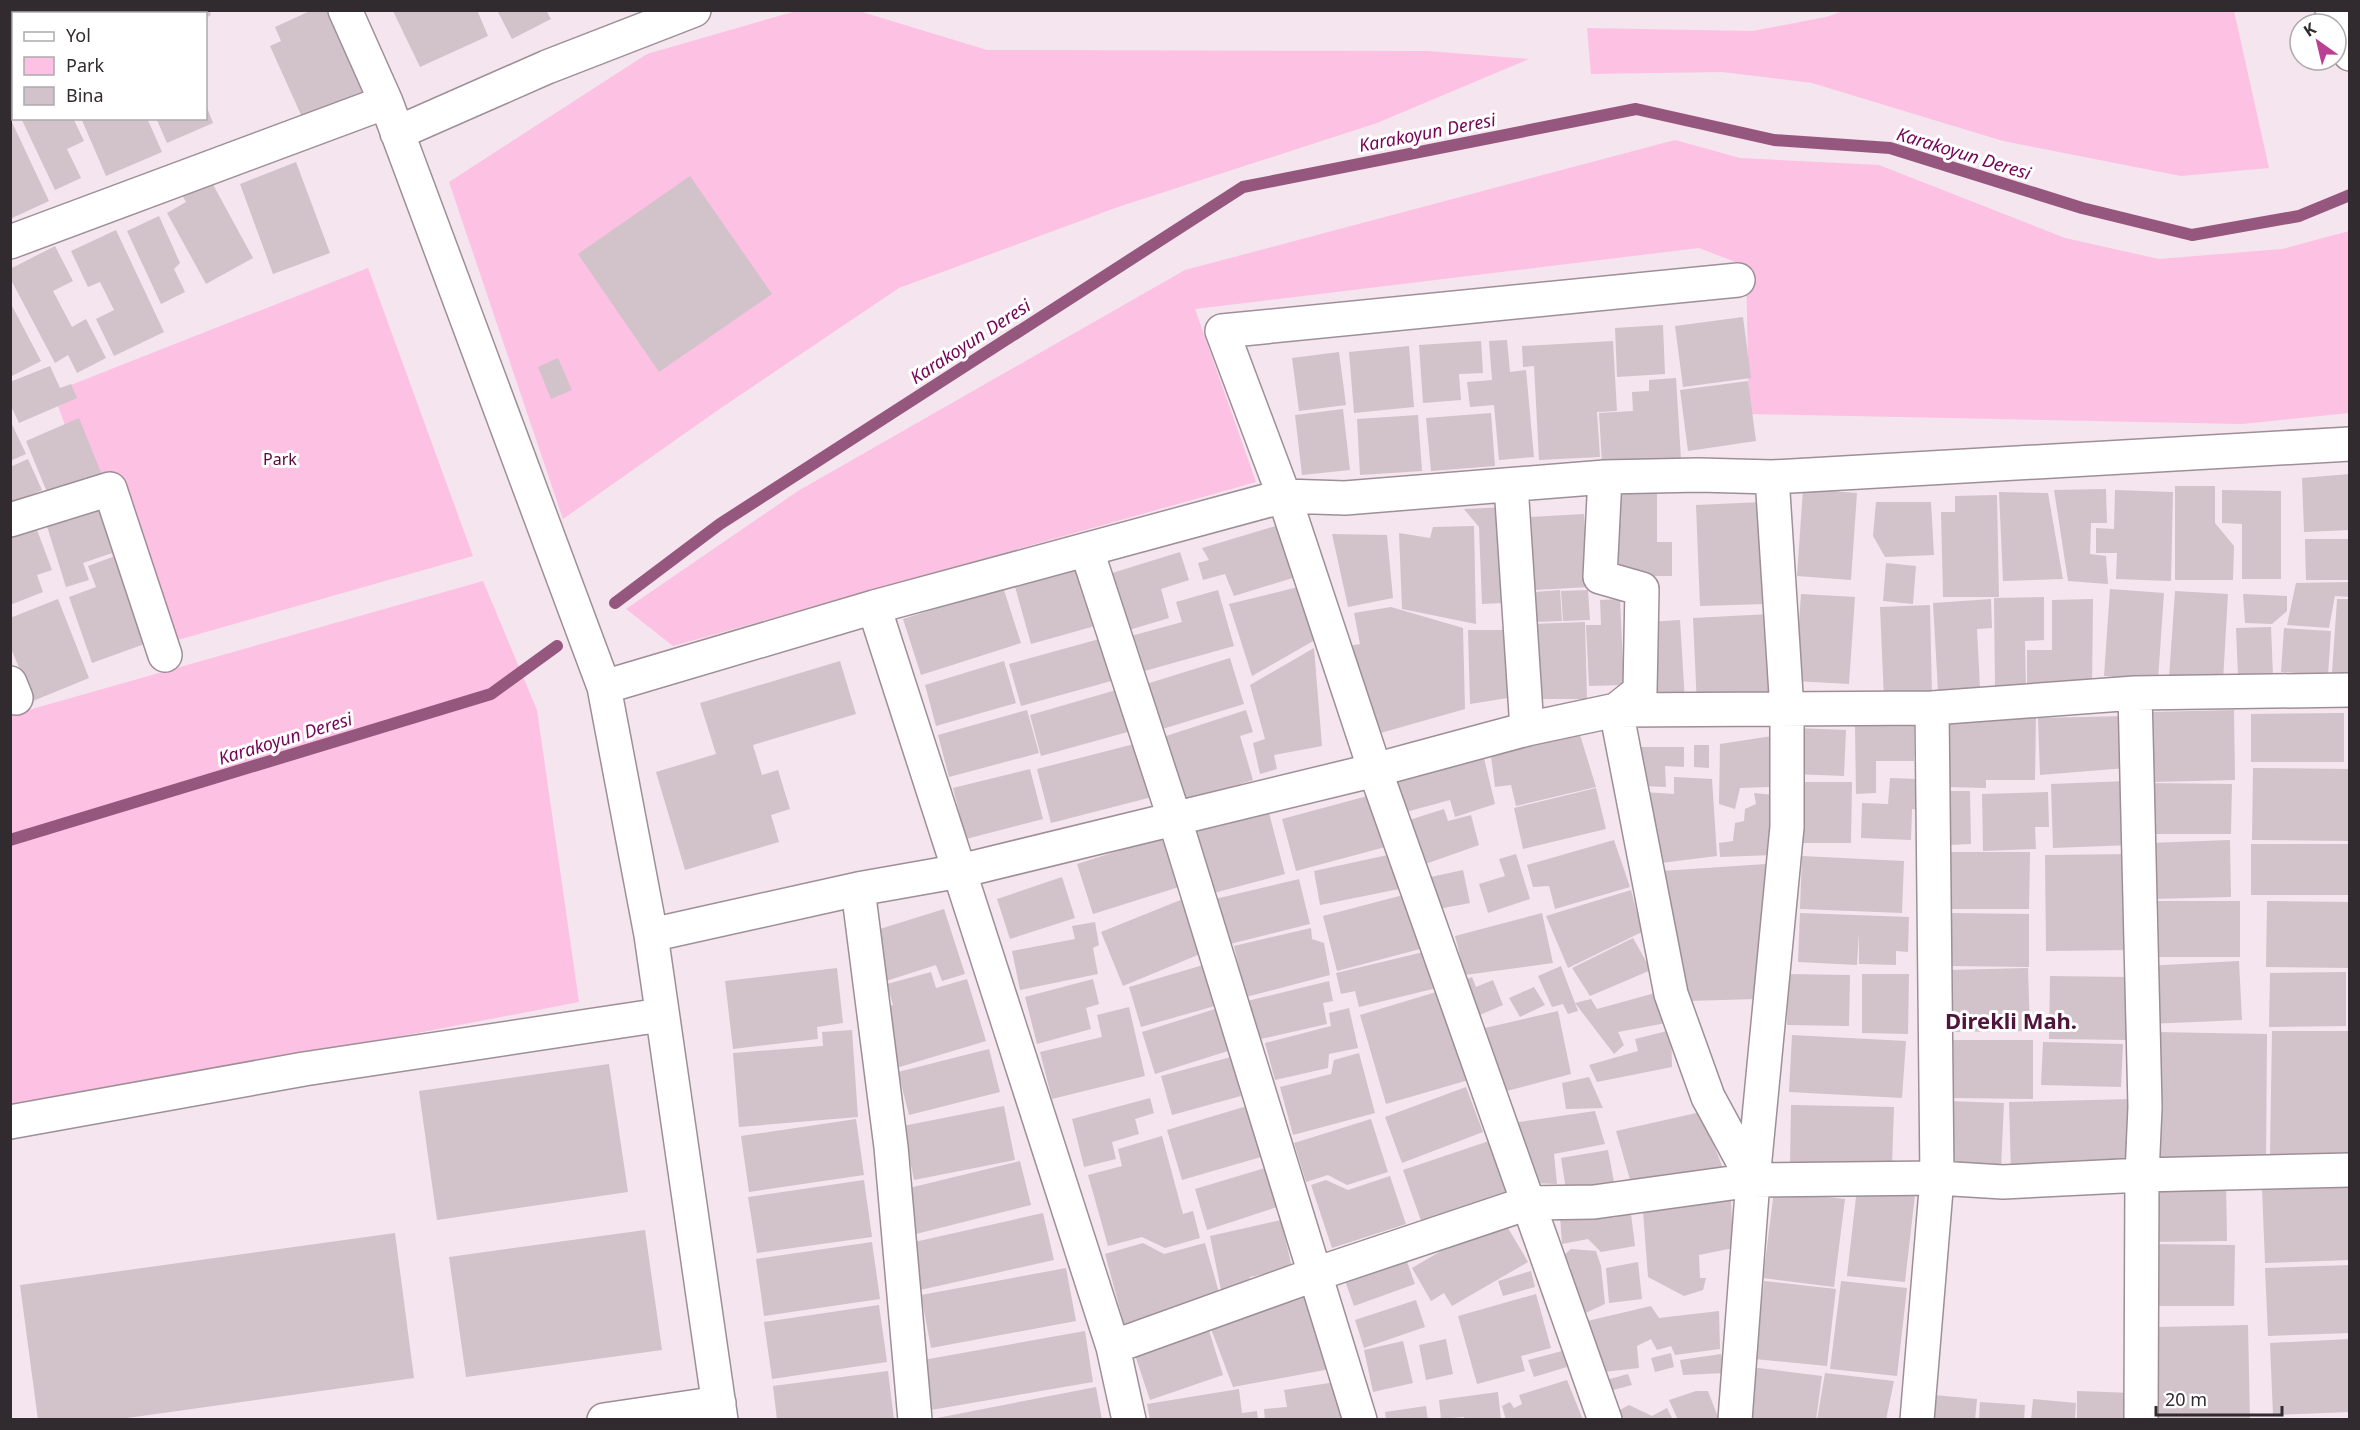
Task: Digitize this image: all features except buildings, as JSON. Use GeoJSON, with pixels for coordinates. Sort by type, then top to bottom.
{"type":"FeatureCollection","features":[{"type":"Feature","properties":{"kind":"street"},"geometry":{"type":"LineString","coordinates":[[345,10],[386,102],[604,687],[651,935],[720,1411],[604,1419]]}},
{"type":"Feature","properties":{"kind":"street"},"geometry":{"type":"LineString","coordinates":[[397,133],[547,67],[694,10]]}},
{"type":"Feature","properties":{"kind":"street"},"geometry":{"type":"LineString","coordinates":[[10,242],[386,102]]}},
{"type":"Feature","properties":{"kind":"street"},"geometry":{"type":"LineString","coordinates":[[1605,1419],[1375,770],[1284,496],[1222,331],[1738,280]]}},
{"type":"Feature","properties":{"kind":"street"},"geometry":{"type":"LineString","coordinates":[[604,687],[874,607],[1284,496],[1345,498],[1605,477],[1699,475],[1772,477],[2349,444]]}},
{"type":"Feature","properties":{"kind":"street"},"geometry":{"type":"LineString","coordinates":[[1605,477],[1600,577],[1642,589],[1640,691],[1616,710]]}},
{"type":"Feature","properties":{"kind":"street"},"geometry":{"type":"LineString","coordinates":[[1735,1419],[1753,1180],[1787,827],[1787,710],[1772,477]]}},
{"type":"Feature","properties":{"kind":"street"},"geometry":{"type":"LineString","coordinates":[[1511,484],[1527,729]]}},
{"type":"Feature","properties":{"kind":"street"},"geometry":{"type":"LineString","coordinates":[[10,520],[110,489],[165,655]]}},
{"type":"Feature","properties":{"kind":"street"},"geometry":{"type":"LineString","coordinates":[[1087,551],[1175,820],[1360,1419]]}},
{"type":"Feature","properties":{"kind":"street"},"geometry":{"type":"LineString","coordinates":[[874,607],[1113,1347],[1129,1419]]}},
{"type":"Feature","properties":{"kind":"street"},"geometry":{"type":"LineString","coordinates":[[651,935],[858,889],[960,872],[1375,770],[1527,729],[1616,710],[1932,708],[2135,693],[2349,690]]}},
{"type":"Feature","properties":{"kind":"street"},"geometry":{"type":"LineString","coordinates":[[2135,693],[2145,1107],[2142,1175],[2141,1419]]}},
{"type":"Feature","properties":{"kind":"street"},"geometry":{"type":"LineString","coordinates":[[1917,1419],[1937,1178],[1932,708]]}},
{"type":"Feature","properties":{"kind":"street"},"geometry":{"type":"LineString","coordinates":[[1616,710],[1671,994],[1708,1096],[1753,1180]]}},
{"type":"Feature","properties":{"kind":"street"},"geometry":{"type":"LineString","coordinates":[[858,889],[891,1147],[915,1419]]}},
{"type":"Feature","properties":{"kind":"street"},"geometry":{"type":"LineString","coordinates":[[10,1122],[304,1069],[661,1015]]}},
{"type":"Feature","properties":{"kind":"street"},"geometry":{"type":"LineString","coordinates":[[1113,1347],[1316,1274],[1528,1203],[1594,1202],[1753,1180],[1937,1178],[2003,1182],[2142,1175],[2349,1170]]}},
{"type":"Feature","properties":{"kind":"green space"},"geometry":{"type":"Polygon","coordinates":[[[1846,10],[2234,11],[2269,168],[2181,176],[2003,141],[1812,83],[1722,72],[1591,74],[1587,28],[1753,31],[1826,17],[1846,10]]]}},
{"type":"Feature","properties":{"kind":"green space"},"geometry":{"type":"Polygon","coordinates":[[[796,11],[859,11],[987,50],[1427,51],[1529,59],[1377,123],[1118,207],[899,288],[721,408],[563,519],[449,182],[647,54],[796,11]]]}},
{"type":"Feature","properties":{"kind":"green space"},"geometry":{"type":"Polygon","coordinates":[[[1675,140],[1740,158],[1879,165],[2065,238],[2159,259],[2282,249],[2349,231],[2349,413],[2242,424],[1749,414],[1746,266],[1699,248],[1195,309],[1256,482],[673,646],[626,609],[798,491],[1185,270],[1675,140]]]}},
{"type":"Feature","properties":{"kind":"green space","name":"Park"},"geometry":{"type":"Polygon","coordinates":[[[368,268],[473,556],[146,649],[53,392],[368,268]]]}},
{"type":"Feature","properties":{"kind":"green space"},"geometry":{"type":"Polygon","coordinates":[[[483,581],[537,710],[579,1002],[11,1111],[11,715],[483,581]]]}},
{"type":"Feature","properties":{"kind":"waterway","name":"Karakoyun Deresi"},"geometry":{"type":"LineString","coordinates":[[615,603],[720,524],[1243,187],[1636,109],[1774,140],[1890,148],[2082,208],[2192,235],[2299,216],[2350,195]]}},
{"type":"Feature","properties":{"kind":"waterway","name":"Karakoyun Deresi"},"geometry":{"type":"LineString","coordinates":[[10,840],[491,694],[557,646]]}},
{"type":"Feature","properties":{"kind":"district","name":"Direkli Mah."},"geometry":{"type":"Point","coordinates":[2011,1020]}}]}
